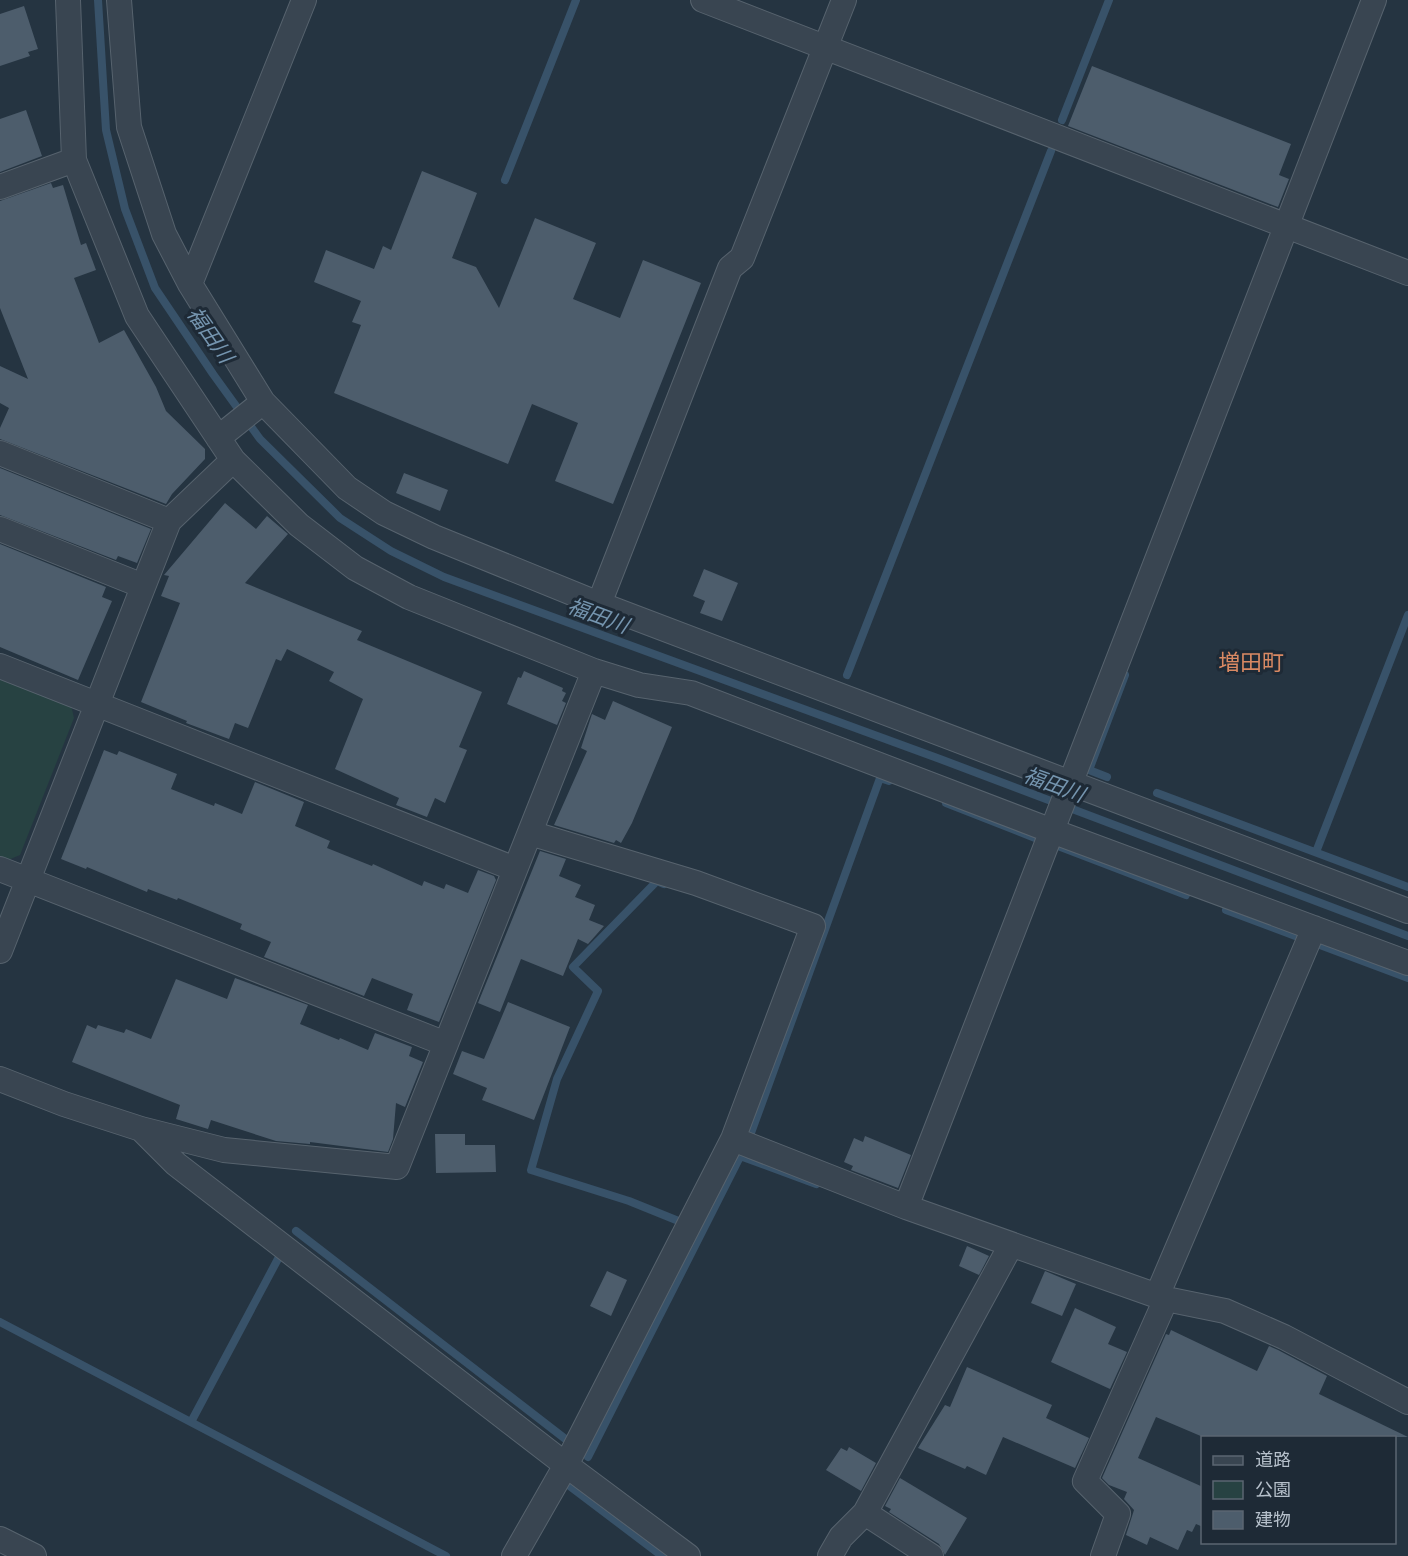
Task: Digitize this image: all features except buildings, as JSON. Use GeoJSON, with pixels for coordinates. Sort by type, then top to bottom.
{"type":"FeatureCollection","features":[{"type":"Feature","properties":{"kind":"street"},"geometry":{"type":"LineString","coordinates":[[68,0],[74,160],[137,316],[222,434],[233,460],[299,525],[355,568],[409,597],[594,671],[639,685],[691,693],[1054,826],[1408,963]]}},
{"type":"Feature","properties":{"kind":"street"},"geometry":{"type":"LineString","coordinates":[[119,0],[129,127],[164,234],[258,406],[347,488],[384,513],[434,537],[599,604],[1068,789],[1408,911]]}},
{"type":"Feature","properties":{"kind":"street"},"geometry":{"type":"LineString","coordinates":[[190,284],[304,0]]}},
{"type":"Feature","properties":{"kind":"street"},"geometry":{"type":"LineString","coordinates":[[703,0],[1408,273]]}},
{"type":"Feature","properties":{"kind":"street"},"geometry":{"type":"LineString","coordinates":[[599,604],[730,268],[742,258],[844,0]]}},
{"type":"Feature","properties":{"kind":"street"},"geometry":{"type":"LineString","coordinates":[[906,1207],[1374,0]]}},
{"type":"Feature","properties":{"kind":"street"},"geometry":{"type":"LineString","coordinates":[[0,187],[74,160]]}},
{"type":"Feature","properties":{"kind":"street"},"geometry":{"type":"LineString","coordinates":[[222,434],[258,406]]}},
{"type":"Feature","properties":{"kind":"street"},"geometry":{"type":"LineString","coordinates":[[0,453],[168,521]]}},
{"type":"Feature","properties":{"kind":"street"},"geometry":{"type":"LineString","coordinates":[[0,951],[168,521],[233,460]]}},
{"type":"Feature","properties":{"kind":"street"},"geometry":{"type":"LineString","coordinates":[[0,529],[143,586]]}},
{"type":"Feature","properties":{"kind":"street"},"geometry":{"type":"LineString","coordinates":[[0,666],[515,869]]}},
{"type":"Feature","properties":{"kind":"street"},"geometry":{"type":"LineString","coordinates":[[0,1079],[64,1104],[141,1129],[224,1150],[397,1167],[594,671]]}},
{"type":"Feature","properties":{"kind":"street"},"geometry":{"type":"LineString","coordinates":[[514,1556],[566,1465],[733,1139],[813,926],[696,882],[530,833]]}},
{"type":"Feature","properties":{"kind":"street"},"geometry":{"type":"LineString","coordinates":[[0,869],[446,1044]]}},
{"type":"Feature","properties":{"kind":"street"},"geometry":{"type":"LineString","coordinates":[[1103,1556],[1118,1514],[1085,1481],[1314,928]]}},
{"type":"Feature","properties":{"kind":"street"},"geometry":{"type":"LineString","coordinates":[[141,1129],[176,1164],[566,1465],[688,1556]]}},
{"type":"Feature","properties":{"kind":"street"},"geometry":{"type":"LineString","coordinates":[[733,1139],[906,1207],[1162,1298],[1225,1311],[1284,1338],[1408,1401]]}},
{"type":"Feature","properties":{"kind":"street"},"geometry":{"type":"LineString","coordinates":[[830,1556],[841,1537],[865,1513],[1011,1245]]}},
{"type":"Feature","properties":{"kind":"street"},"geometry":{"type":"LineString","coordinates":[[865,1513],[931,1556]]}},
{"type":"Feature","properties":{"kind":"street"},"geometry":{"type":"LineString","coordinates":[[0,1539],[34,1556]]}},
{"type":"Feature","properties":{"kind":"green space"},"geometry":{"type":"Polygon","coordinates":[[[0,677],[71,705],[74,718],[20,855],[8,860],[0,857],[0,677]]]}},
{"type":"Feature","properties":{"kind":"waterway","name":"福田川"},"geometry":{"type":"LineString","coordinates":[[98,0],[106,130],[125,209],[155,288],[260,439],[340,518],[391,551],[444,577],[940,759],[1408,936]]}},
{"type":"Feature","properties":{"kind":"waterway"},"geometry":{"type":"LineString","coordinates":[[505,180],[576,0]]}},
{"type":"Feature","properties":{"kind":"waterway"},"geometry":{"type":"LineString","coordinates":[[1062,120],[1109,0]]}},
{"type":"Feature","properties":{"kind":"waterway"},"geometry":{"type":"LineString","coordinates":[[847,675],[1051,151]]}},
{"type":"Feature","properties":{"kind":"waterway"},"geometry":{"type":"LineString","coordinates":[[1316,852],[1408,615]]}},
{"type":"Feature","properties":{"kind":"waterway"},"geometry":{"type":"LineString","coordinates":[[1107,777],[1089,770],[1125,675]]}},
{"type":"Feature","properties":{"kind":"waterway"},"geometry":{"type":"LineString","coordinates":[[751,1133],[880,778],[889,781]]}},
{"type":"Feature","properties":{"kind":"waterway"},"geometry":{"type":"LineString","coordinates":[[1157,793],[1408,887]]}},
{"type":"Feature","properties":{"kind":"waterway"},"geometry":{"type":"LineString","coordinates":[[946,803],[1035,838]]}},
{"type":"Feature","properties":{"kind":"waterway"},"geometry":{"type":"LineString","coordinates":[[1058,846],[1186,895]]}},
{"type":"Feature","properties":{"kind":"waterway"},"geometry":{"type":"LineString","coordinates":[[664,884],[657,881],[573,967],[598,991],[557,1079],[531,1170],[629,1201],[681,1222]]}},
{"type":"Feature","properties":{"kind":"waterway"},"geometry":{"type":"LineString","coordinates":[[1226,910],[1298,937]]}},
{"type":"Feature","properties":{"kind":"waterway"},"geometry":{"type":"LineString","coordinates":[[1320,945],[1408,978]]}},
{"type":"Feature","properties":{"kind":"waterway"},"geometry":{"type":"LineString","coordinates":[[588,1457],[741,1155]]}},
{"type":"Feature","properties":{"kind":"waterway"},"geometry":{"type":"LineString","coordinates":[[740,1156],[816,1184]]}},
{"type":"Feature","properties":{"kind":"waterway"},"geometry":{"type":"LineString","coordinates":[[296,1231],[568,1441]]}},
{"type":"Feature","properties":{"kind":"waterway"},"geometry":{"type":"LineString","coordinates":[[191,1422],[279,1257]]}},
{"type":"Feature","properties":{"kind":"waterway"},"geometry":{"type":"LineString","coordinates":[[0,1322],[446,1556]]}},
{"type":"Feature","properties":{"kind":"waterway"},"geometry":{"type":"LineString","coordinates":[[567,1484],[662,1556]]}},
{"type":"Feature","properties":{"kind":"district","name":"増田町"},"geometry":{"type":"Point","coordinates":[1251,662]}}]}
